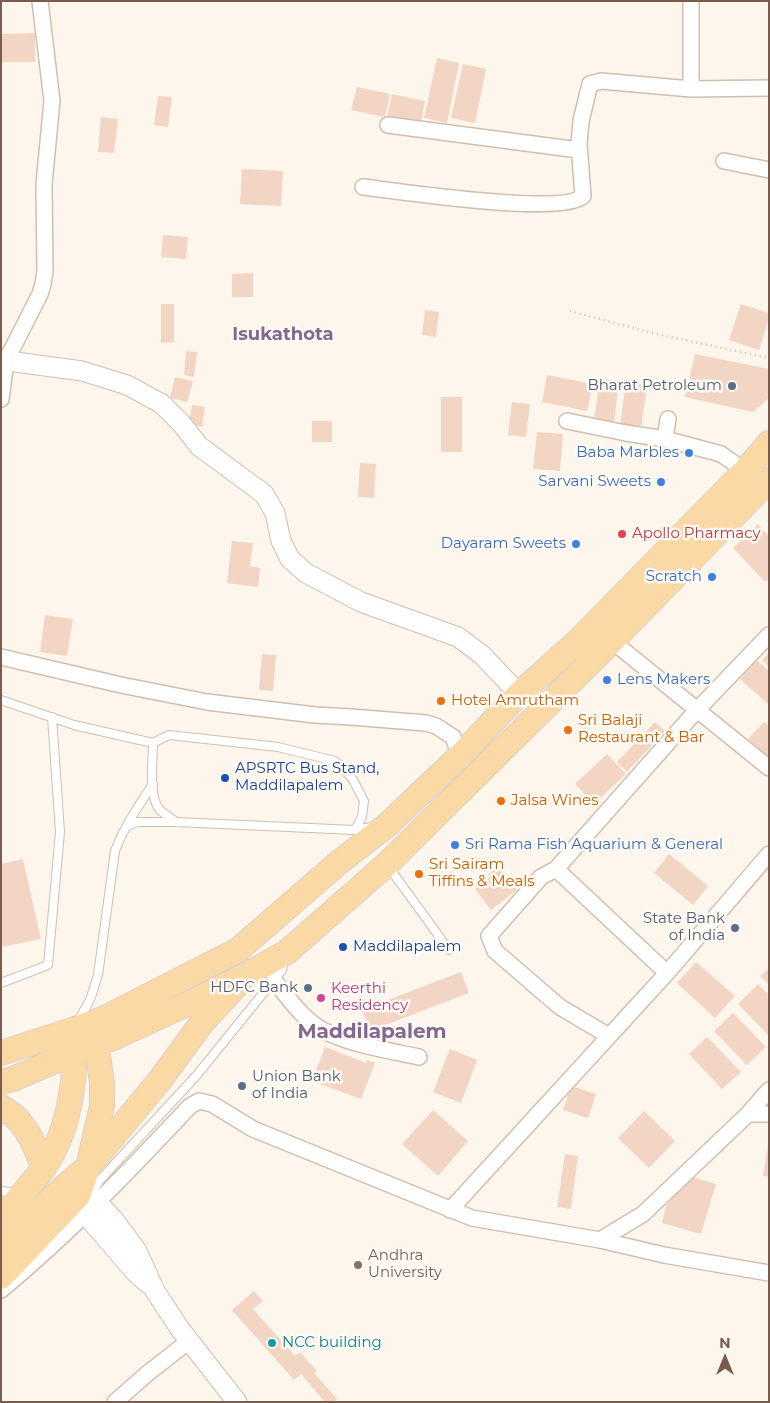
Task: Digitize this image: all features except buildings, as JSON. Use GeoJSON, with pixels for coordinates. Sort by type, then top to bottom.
{"type":"FeatureCollection","features":[{"type":"Feature","properties":{"kind":"main road"},"geometry":{"type":"LineString","coordinates":[[1,1082],[13,1079],[85,1030],[114,1013],[238,950],[336,864],[386,826],[460,756],[519,694],[576,643],[745,471],[769,443]]}},
{"type":"Feature","properties":{"kind":"main road"},"geometry":{"type":"LineString","coordinates":[[1,1053],[85,1030],[113,1038],[194,1001],[287,952],[387,864],[612,641],[769,480]]}},
{"type":"Feature","properties":{"kind":"main road"},"geometry":{"type":"LineString","coordinates":[[1,1250],[28,1222],[88,1167],[160,1080],[201,1024],[244,976]]}},
{"type":"Feature","properties":{"kind":"main road"},"geometry":{"type":"LineString","coordinates":[[1,1277],[78,1196],[88,1167],[102,1106],[102,1083],[85,1030]]}},
{"type":"Feature","properties":{"kind":"main road"},"geometry":{"type":"LineString","coordinates":[[1,1219],[12,1192],[44,1168],[60,1137],[69,1107],[85,1030]]}},
{"type":"Feature","properties":{"kind":"main road"},"geometry":{"type":"LineString","coordinates":[[1,1107],[15,1117],[28,1134],[44,1168]]}},
{"type":"Feature","properties":{"kind":"street"},"geometry":{"type":"LineString","coordinates":[[1,399],[4,360],[40,294],[45,271],[44,184],[52,101],[40,1]]}},
{"type":"Feature","properties":{"kind":"street"},"geometry":{"type":"LineString","coordinates":[[691,1],[691,88]]}},
{"type":"Feature","properties":{"kind":"street"},"geometry":{"type":"LineString","coordinates":[[363,186],[467,200],[556,204],[572,202],[583,196],[579,150],[581,121],[590,84],[601,81],[691,88],[769,88]]}},
{"type":"Feature","properties":{"kind":"street"},"geometry":{"type":"LineString","coordinates":[[388,125],[579,150]]}},
{"type":"Feature","properties":{"kind":"street"},"geometry":{"type":"LineString","coordinates":[[724,161],[769,170]]}},
{"type":"Feature","properties":{"kind":"street"},"geometry":{"type":"LineString","coordinates":[[4,360],[82,371],[127,385],[162,404],[181,423],[199,446],[264,494],[275,513],[281,541],[290,559],[306,573],[361,602],[458,637],[482,655],[519,694]]}},
{"type":"Feature","properties":{"kind":"street"},"geometry":{"type":"LineString","coordinates":[[665,439],[668,418]]}},
{"type":"Feature","properties":{"kind":"street"},"geometry":{"type":"LineString","coordinates":[[567,421],[665,439],[721,454],[745,471]]}},
{"type":"Feature","properties":{"kind":"street"},"geometry":{"type":"LineString","coordinates":[[610,1036],[560,1007],[495,951],[489,936],[541,877],[556,869],[697,710],[769,635]]}},
{"type":"Feature","properties":{"kind":"street"},"geometry":{"type":"LineString","coordinates":[[612,641],[769,768]]}},
{"type":"Feature","properties":{"kind":"street"},"geometry":{"type":"LineString","coordinates":[[1,657],[207,702],[315,715],[436,726],[453,737],[460,756]]}},
{"type":"Feature","properties":{"kind":"street"},"geometry":{"type":"LineString","coordinates":[[450,1210],[667,973],[769,854]]}},
{"type":"Feature","properties":{"kind":"street"},"geometry":{"type":"LineString","coordinates":[[556,869],[667,973]]}},
{"type":"Feature","properties":{"kind":"street"},"geometry":{"type":"LineString","coordinates":[[274,980],[300,1012],[316,1026],[344,1039],[419,1057]]}},
{"type":"Feature","properties":{"kind":"street"},"geometry":{"type":"LineString","coordinates":[[600,1240],[643,1214],[748,1114],[769,1090]]}},
{"type":"Feature","properties":{"kind":"street"},"geometry":{"type":"LineString","coordinates":[[1,1290],[43,1254],[190,1106],[199,1101],[212,1104],[254,1129],[472,1218],[600,1240],[664,1255],[769,1273]]}},
{"type":"Feature","properties":{"kind":"street"},"geometry":{"type":"LineString","coordinates":[[748,1114],[769,1114]]}},
{"type":"Feature","properties":{"kind":"street"},"geometry":{"type":"LineString","coordinates":[[91,1204],[114,1220],[137,1251],[155,1291],[180,1329],[237,1402]]}},
{"type":"Feature","properties":{"kind":"street"},"geometry":{"type":"LineString","coordinates":[[115,1402],[189,1341]]}},
{"type":"Feature","properties":{"kind":"lane"},"geometry":{"type":"LineString","coordinates":[[1,700],[74,725],[154,743],[169,735],[278,747],[335,761],[352,778],[364,801],[362,818],[355,830]]}},
{"type":"Feature","properties":{"kind":"lane"},"geometry":{"type":"LineString","coordinates":[[1,983],[48,964],[60,832],[52,717]]}},
{"type":"Feature","properties":{"kind":"lane"},"geometry":{"type":"LineString","coordinates":[[154,743],[152,784],[155,798],[159,809],[176,822]]}},
{"type":"Feature","properties":{"kind":"lane"},"geometry":{"type":"LineString","coordinates":[[85,1030],[98,975],[115,851],[122,834],[152,784]]}},
{"type":"Feature","properties":{"kind":"lane"},"geometry":{"type":"LineString","coordinates":[[128,826],[137,822],[355,830],[386,826]]}},
{"type":"Feature","properties":{"kind":"lane"},"geometry":{"type":"LineString","coordinates":[[387,864],[449,950]]}},
{"type":"Feature","properties":{"kind":"lane"},"geometry":{"type":"LineString","coordinates":[[91,1204],[99,1182],[207,1063],[282,970],[287,952]]}},
{"type":"Feature","properties":{"kind":"lane"},"geometry":{"type":"LineString","coordinates":[[88,1167],[91,1204]]}},
{"type":"Feature","properties":{"kind":"path"},"geometry":{"type":"LineString","coordinates":[[570,311],[652,333],[769,358]]}},
{"type":"Feature","properties":{"kind":"place","name":"Bharat Petroleum"},"geometry":{"type":"Point","coordinates":[732,386]}},
{"type":"Feature","properties":{"kind":"place","name":"Baba Marbles"},"geometry":{"type":"Point","coordinates":[689,453]}},
{"type":"Feature","properties":{"kind":"place","name":"Sarvani Sweets"},"geometry":{"type":"Point","coordinates":[661,482]}},
{"type":"Feature","properties":{"kind":"place","name":"Apollo Pharmacy"},"geometry":{"type":"Point","coordinates":[622,534]}},
{"type":"Feature","properties":{"kind":"place","name":"Dayaram Sweets"},"geometry":{"type":"Point","coordinates":[576,544]}},
{"type":"Feature","properties":{"kind":"place","name":"Scratch"},"geometry":{"type":"Point","coordinates":[712,577]}},
{"type":"Feature","properties":{"kind":"place","name":"Lens Makers"},"geometry":{"type":"Point","coordinates":[607,680]}},
{"type":"Feature","properties":{"kind":"place","name":"Hotel Amrutham"},"geometry":{"type":"Point","coordinates":[441,701]}},
{"type":"Feature","properties":{"kind":"place","name":"Sri Balaji Restaurant & Bar"},"geometry":{"type":"Point","coordinates":[568,730]}},
{"type":"Feature","properties":{"kind":"place","name":"APSRTC Bus Stand, Maddilapalem"},"geometry":{"type":"Point","coordinates":[225,778]}},
{"type":"Feature","properties":{"kind":"place","name":"Jalsa Wines"},"geometry":{"type":"Point","coordinates":[501,801]}},
{"type":"Feature","properties":{"kind":"place","name":"Sri Rama Fish Aquarium & General"},"geometry":{"type":"Point","coordinates":[455,845]}},
{"type":"Feature","properties":{"kind":"place","name":"Sri Sairam Tiffins & Meals"},"geometry":{"type":"Point","coordinates":[419,874]}},
{"type":"Feature","properties":{"kind":"place","name":"State Bank of India"},"geometry":{"type":"Point","coordinates":[735,928]}},
{"type":"Feature","properties":{"kind":"place","name":"Maddilapalem"},"geometry":{"type":"Point","coordinates":[343,947]}},
{"type":"Feature","properties":{"kind":"place","name":"HDFC Bank"},"geometry":{"type":"Point","coordinates":[308,988]}},
{"type":"Feature","properties":{"kind":"place","name":"Keerthi Residency"},"geometry":{"type":"Point","coordinates":[321,998]}},
{"type":"Feature","properties":{"kind":"place","name":"Union Bank of India"},"geometry":{"type":"Point","coordinates":[242,1086]}},
{"type":"Feature","properties":{"kind":"place","name":"Andhra University"},"geometry":{"type":"Point","coordinates":[358,1265]}},
{"type":"Feature","properties":{"kind":"place","name":"NCC building"},"geometry":{"type":"Point","coordinates":[272,1343]}},
{"type":"Feature","properties":{"kind":"district","name":"Isukathota"},"geometry":{"type":"Point","coordinates":[283,335]}},
{"type":"Feature","properties":{"kind":"district","name":"Maddilapalem"},"geometry":{"type":"Point","coordinates":[372,1032]}}]}
